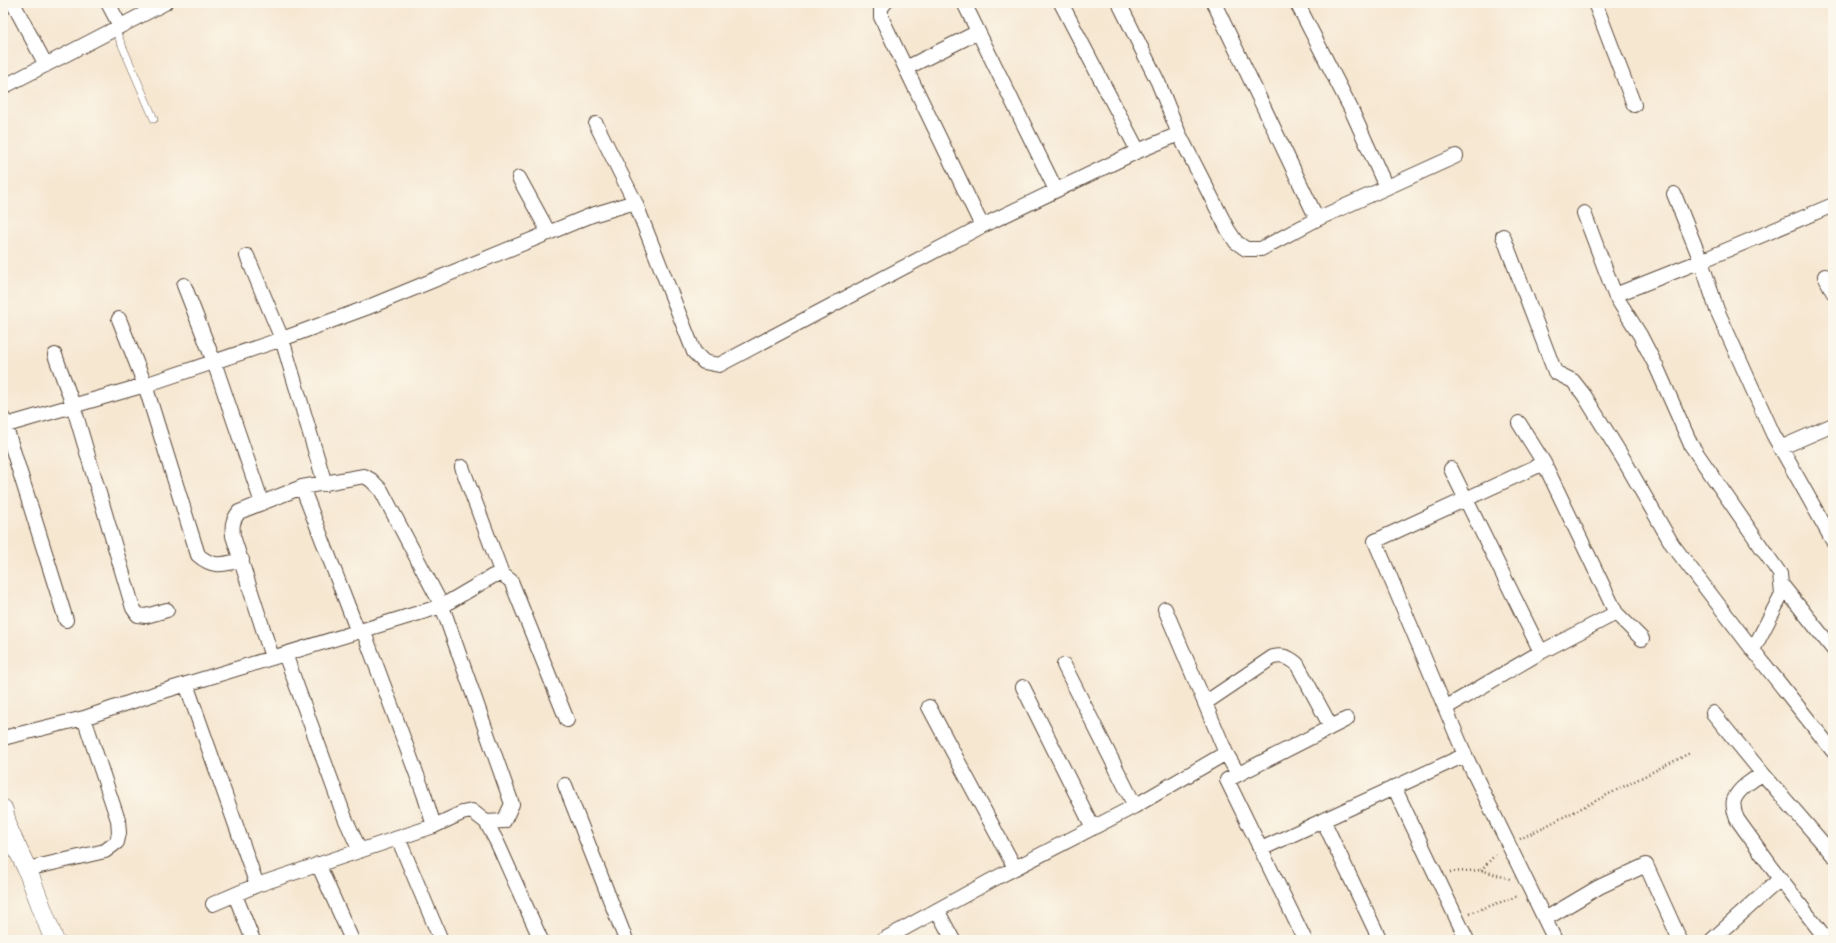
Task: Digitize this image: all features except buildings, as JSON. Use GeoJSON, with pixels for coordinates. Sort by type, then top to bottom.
{"type":"FeatureCollection","features":[{"type":"Feature","properties":{"kind":"street"},"geometry":{"type":"LineString","coordinates":[[13,3],[46,65]]}},
{"type":"Feature","properties":{"kind":"street"},"geometry":{"type":"LineString","coordinates":[[108,3],[117,28]]}},
{"type":"Feature","properties":{"kind":"street"},"geometry":{"type":"LineString","coordinates":[[3,87],[165,3]]}},
{"type":"Feature","properties":{"kind":"street"},"geometry":{"type":"LineString","coordinates":[[884,3],[881,8],[881,17],[982,226]]}},
{"type":"Feature","properties":{"kind":"street"},"geometry":{"type":"LineString","coordinates":[[964,3],[1056,190]]}},
{"type":"Feature","properties":{"kind":"street"},"geometry":{"type":"LineString","coordinates":[[1061,3],[1138,151]]}},
{"type":"Feature","properties":{"kind":"street"},"geometry":{"type":"LineString","coordinates":[[1119,3],[1158,82],[1179,134],[1228,230],[1236,242],[1246,249],[1261,250],[1317,219],[1456,156]]}},
{"type":"Feature","properties":{"kind":"street"},"geometry":{"type":"LineString","coordinates":[[1214,3],[1317,219]]}},
{"type":"Feature","properties":{"kind":"street"},"geometry":{"type":"LineString","coordinates":[[1298,3],[1351,110],[1386,187]]}},
{"type":"Feature","properties":{"kind":"street"},"geometry":{"type":"LineString","coordinates":[[1596,3],[1634,105]]}},
{"type":"Feature","properties":{"kind":"street"},"geometry":{"type":"LineString","coordinates":[[906,68],[978,32]]}},
{"type":"Feature","properties":{"kind":"street"},"geometry":{"type":"LineString","coordinates":[[596,124],[634,202],[694,352],[704,362],[719,365],[982,226],[1138,151],[1179,134]]}},
{"type":"Feature","properties":{"kind":"street"},"geometry":{"type":"LineString","coordinates":[[519,178],[549,233]]}},
{"type":"Feature","properties":{"kind":"street"},"geometry":{"type":"LineString","coordinates":[[1674,194],[1701,261],[1717,310],[1780,448],[1833,541]]}},
{"type":"Feature","properties":{"kind":"street"},"geometry":{"type":"LineString","coordinates":[[66,620],[4,423],[145,385],[282,339],[366,308],[592,215],[634,202]]}},
{"type":"Feature","properties":{"kind":"street"},"geometry":{"type":"LineString","coordinates":[[1615,295],[1750,242],[1833,205]]}},
{"type":"Feature","properties":{"kind":"street"},"geometry":{"type":"LineString","coordinates":[[1584,213],[1615,295],[1640,335],[1657,368],[1691,445],[1780,574],[1782,586],[1779,601],[1752,650]]}},
{"type":"Feature","properties":{"kind":"street"},"geometry":{"type":"LineString","coordinates":[[1503,236],[1555,372],[1573,381],[1584,395],[1624,460],[1672,544],[1752,650],[1833,751]]}},
{"type":"Feature","properties":{"kind":"street"},"geometry":{"type":"LineString","coordinates":[[247,256],[282,339],[325,484]]}},
{"type":"Feature","properties":{"kind":"street"},"geometry":{"type":"LineString","coordinates":[[1825,276],[1833,292]]}},
{"type":"Feature","properties":{"kind":"street"},"geometry":{"type":"LineString","coordinates":[[184,285],[214,362],[262,502]]}},
{"type":"Feature","properties":{"kind":"street"},"geometry":{"type":"LineString","coordinates":[[119,319],[145,385],[198,556],[205,561],[219,566],[242,560]]}},
{"type":"Feature","properties":{"kind":"street"},"geometry":{"type":"LineString","coordinates":[[55,354],[73,405],[133,608],[138,615],[146,616],[167,610]]}},
{"type":"Feature","properties":{"kind":"street"},"geometry":{"type":"LineString","coordinates":[[1519,423],[1544,463],[1616,613],[1642,639]]}},
{"type":"Feature","properties":{"kind":"street"},"geometry":{"type":"LineString","coordinates":[[1780,448],[1833,425]]}},
{"type":"Feature","properties":{"kind":"street"},"geometry":{"type":"LineString","coordinates":[[1544,463],[1375,541],[1465,755],[1555,940]]}},
{"type":"Feature","properties":{"kind":"street"},"geometry":{"type":"LineString","coordinates":[[462,467],[502,574],[510,581],[515,589],[567,720]]}},
{"type":"Feature","properties":{"kind":"street"},"geometry":{"type":"LineString","coordinates":[[1451,469],[1541,652]]}},
{"type":"Feature","properties":{"kind":"street"},"geometry":{"type":"LineString","coordinates":[[360,850],[345,818],[279,656],[233,536],[232,525],[234,518],[239,512],[302,487],[325,484],[360,475],[371,480],[381,490],[442,606],[512,804],[504,821],[486,822]]}},
{"type":"Feature","properties":{"kind":"street"},"geometry":{"type":"LineString","coordinates":[[302,487],[424,794],[434,826]]}},
{"type":"Feature","properties":{"kind":"street"},"geometry":{"type":"LineString","coordinates":[[3,738],[84,718],[186,684],[442,606],[493,576],[502,574]]}},
{"type":"Feature","properties":{"kind":"street"},"geometry":{"type":"LineString","coordinates":[[1782,586],[1833,649]]}},
{"type":"Feature","properties":{"kind":"street"},"geometry":{"type":"LineString","coordinates":[[1165,609],[1226,753],[1238,774]]}},
{"type":"Feature","properties":{"kind":"street"},"geometry":{"type":"LineString","coordinates":[[1445,708],[1541,652],[1616,613]]}},
{"type":"Feature","properties":{"kind":"street"},"geometry":{"type":"LineString","coordinates":[[1205,703],[1273,657],[1283,655],[1297,664],[1332,727]]}},
{"type":"Feature","properties":{"kind":"street"},"geometry":{"type":"LineString","coordinates":[[1064,665],[1135,806]]}},
{"type":"Feature","properties":{"kind":"street"},"geometry":{"type":"LineString","coordinates":[[186,684],[257,885]]}},
{"type":"Feature","properties":{"kind":"street"},"geometry":{"type":"LineString","coordinates":[[1023,687],[1093,828]]}},
{"type":"Feature","properties":{"kind":"street"},"geometry":{"type":"LineString","coordinates":[[929,707],[1015,868]]}},
{"type":"Feature","properties":{"kind":"street"},"geometry":{"type":"LineString","coordinates":[[1713,713],[1762,774],[1833,855]]}},
{"type":"Feature","properties":{"kind":"street"},"geometry":{"type":"LineString","coordinates":[[27,869],[105,851],[116,842],[119,833],[118,820],[84,718]]}},
{"type":"Feature","properties":{"kind":"street"},"geometry":{"type":"LineString","coordinates":[[1305,940],[1227,780],[1347,719]]}},
{"type":"Feature","properties":{"kind":"street"},"geometry":{"type":"LineString","coordinates":[[883,940],[1015,868],[1135,806],[1226,753]]}},
{"type":"Feature","properties":{"kind":"street"},"geometry":{"type":"LineString","coordinates":[[1261,849],[1465,755]]}},
{"type":"Feature","properties":{"kind":"street"},"geometry":{"type":"LineString","coordinates":[[1762,774],[1755,778],[1734,799],[1734,809],[1737,819],[1780,879],[1827,940]]}},
{"type":"Feature","properties":{"kind":"street"},"geometry":{"type":"LineString","coordinates":[[565,785],[626,940]]}},
{"type":"Feature","properties":{"kind":"street"},"geometry":{"type":"LineString","coordinates":[[1394,787],[1467,940]]}},
{"type":"Feature","properties":{"kind":"street"},"geometry":{"type":"LineString","coordinates":[[3,809],[6,832],[27,869],[52,940]]}},
{"type":"Feature","properties":{"kind":"street"},"geometry":{"type":"LineString","coordinates":[[214,904],[257,885],[434,826],[462,813],[472,811],[486,822],[497,842],[540,940]]}},
{"type":"Feature","properties":{"kind":"street"},"geometry":{"type":"LineString","coordinates":[[1323,820],[1380,940]]}},
{"type":"Feature","properties":{"kind":"street"},"geometry":{"type":"LineString","coordinates":[[398,838],[441,940]]}},
{"type":"Feature","properties":{"kind":"street"},"geometry":{"type":"LineString","coordinates":[[318,864],[352,940]]}},
{"type":"Feature","properties":{"kind":"street"},"geometry":{"type":"LineString","coordinates":[[1545,919],[1599,887],[1646,865],[1680,940]]}},
{"type":"Feature","properties":{"kind":"street"},"geometry":{"type":"LineString","coordinates":[[1712,940],[1780,879]]}},
{"type":"Feature","properties":{"kind":"street"},"geometry":{"type":"LineString","coordinates":[[235,895],[254,940]]}},
{"type":"Feature","properties":{"kind":"street"},"geometry":{"type":"LineString","coordinates":[[937,910],[953,940]]}},
{"type":"Feature","properties":{"kind":"lane"},"geometry":{"type":"LineString","coordinates":[[117,28],[154,119]]}},
{"type":"Feature","properties":{"kind":"path"},"geometry":{"type":"LineString","coordinates":[[1481,870],[1497,853],[1509,845],[1690,753]]}},
{"type":"Feature","properties":{"kind":"path"},"geometry":{"type":"LineString","coordinates":[[1435,874],[1481,870],[1507,878],[1531,892]]}},
{"type":"Feature","properties":{"kind":"path"},"geometry":{"type":"LineString","coordinates":[[1456,917],[1531,892]]}}]}
